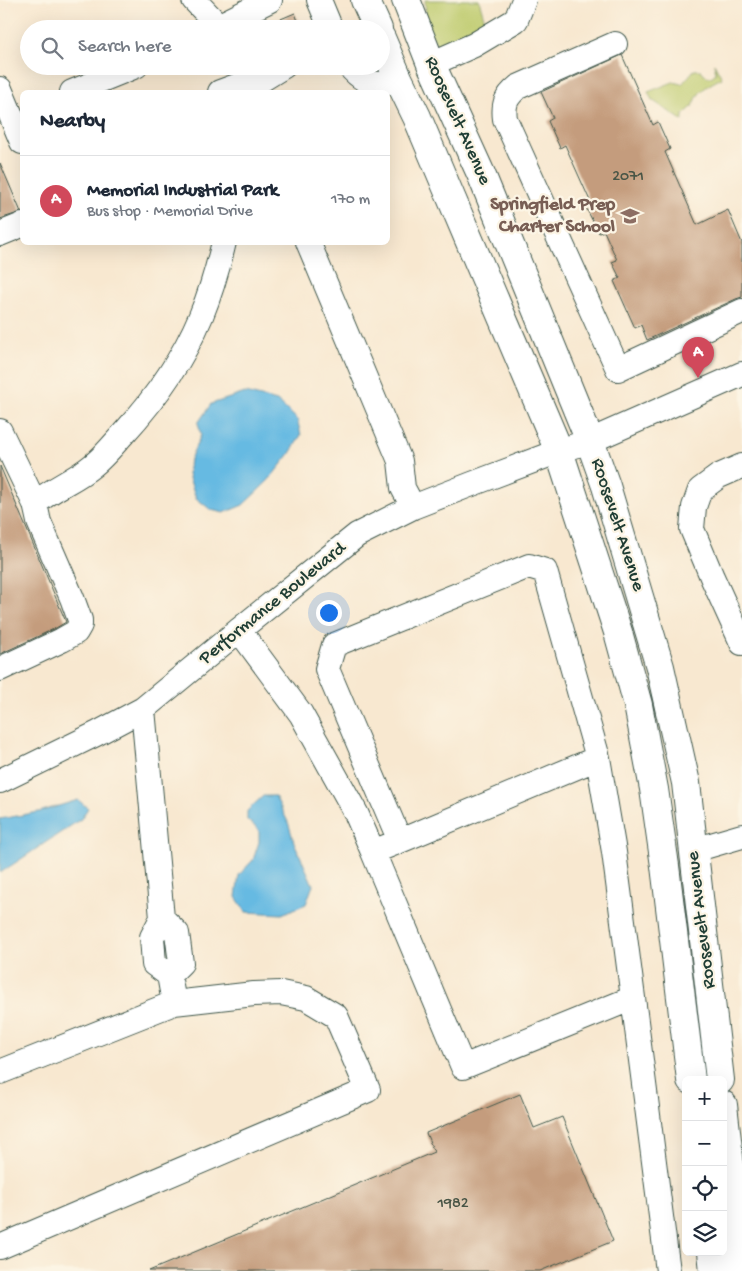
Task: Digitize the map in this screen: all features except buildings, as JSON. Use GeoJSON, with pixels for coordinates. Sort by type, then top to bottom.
{"type":"FeatureCollection","features":[{"type":"Feature","properties":{"kind":"main road"},"geometry":{"type":"LineString","coordinates":[[365,0],[374,20]]}},
{"type":"Feature","properties":{"kind":"main road","name":"Roosevelt Avenue"},"geometry":{"type":"LineString","coordinates":[[406,0],[431,64],[481,174],[590,442],[606,486],[660,667],[686,783],[720,1076]]}},
{"type":"Feature","properties":{"kind":"main road","name":"Roosevelt Avenue"},"geometry":{"type":"LineString","coordinates":[[390,59],[425,135],[559,451],[618,632],[638,705],[654,789],[690,1076]]}},
{"type":"Feature","properties":{"kind":"main road"},"geometry":{"type":"LineString","coordinates":[[398,78],[431,64]]}},
{"type":"Feature","properties":{"kind":"main road"},"geometry":{"type":"LineString","coordinates":[[725,1121],[742,1271]]}},
{"type":"Feature","properties":{"kind":"main road"},"geometry":{"type":"LineString","coordinates":[[712,1256],[714,1271]]}},
{"type":"Feature","properties":{"kind":"street"},"geometry":{"type":"LineString","coordinates":[[194,0],[210,20]]}},
{"type":"Feature","properties":{"kind":"street"},"geometry":{"type":"LineString","coordinates":[[231,20],[270,0]]}},
{"type":"Feature","properties":{"kind":"street"},"geometry":{"type":"LineString","coordinates":[[320,0],[328,20]]}},
{"type":"Feature","properties":{"kind":"street"},"geometry":{"type":"LineString","coordinates":[[431,64],[474,45],[520,10],[537,0]]}},
{"type":"Feature","properties":{"kind":"street"},"geometry":{"type":"LineString","coordinates":[[615,44],[518,87],[508,97],[504,105],[504,114],[618,369],[742,311]]}},
{"type":"Feature","properties":{"kind":"street"},"geometry":{"type":"LineString","coordinates":[[77,90],[114,75]]}},
{"type":"Feature","properties":{"kind":"street"},"geometry":{"type":"LineString","coordinates":[[227,90],[248,84],[266,75]]}},
{"type":"Feature","properties":{"kind":"street"},"geometry":{"type":"LineString","coordinates":[[359,75],[378,84],[387,83],[398,78]]}},
{"type":"Feature","properties":{"kind":"street"},"geometry":{"type":"LineString","coordinates":[[0,89],[20,95]]}},
{"type":"Feature","properties":{"kind":"street"},"geometry":{"type":"LineString","coordinates":[[0,89],[20,137]]}},
{"type":"Feature","properties":{"kind":"street"},"geometry":{"type":"LineString","coordinates":[[0,234],[20,226]]}},
{"type":"Feature","properties":{"kind":"street"},"geometry":{"type":"LineString","coordinates":[[34,504],[44,495],[92,466],[142,413],[186,347],[201,316],[213,285],[223,245]]}},
{"type":"Feature","properties":{"kind":"street"},"geometry":{"type":"LineString","coordinates":[[309,245],[400,461],[402,488],[413,507]]}},
{"type":"Feature","properties":{"kind":"street","name":"Performance Boulevard"},"geometry":{"type":"LineString","coordinates":[[0,781],[143,709],[357,536],[413,507],[559,451],[590,442],[742,374]]}},
{"type":"Feature","properties":{"kind":"street"},"geometry":{"type":"LineString","coordinates":[[0,431],[34,504],[39,522],[80,620],[80,625],[76,632],[0,668]]}},
{"type":"Feature","properties":{"kind":"street"},"geometry":{"type":"LineString","coordinates":[[742,466],[719,476],[700,490],[694,507],[692,529],[742,643]]}},
{"type":"Feature","properties":{"kind":"street"},"geometry":{"type":"LineString","coordinates":[[400,841],[327,669],[334,645],[529,566],[545,571],[598,758],[615,861],[668,1271]]}},
{"type":"Feature","properties":{"kind":"street"},"geometry":{"type":"LineString","coordinates":[[239,630],[301,714],[356,813],[463,1067],[633,998]]}},
{"type":"Feature","properties":{"kind":"street"},"geometry":{"type":"LineString","coordinates":[[143,709],[162,918],[178,933],[181,963],[169,974],[174,1003]]}},
{"type":"Feature","properties":{"kind":"street"},"geometry":{"type":"LineString","coordinates":[[373,852],[598,758]]}},
{"type":"Feature","properties":{"kind":"street"},"geometry":{"type":"LineString","coordinates":[[694,850],[742,836]]}},
{"type":"Feature","properties":{"kind":"street"},"geometry":{"type":"LineString","coordinates":[[0,1072],[174,1003],[254,994],[281,993],[306,998],[336,1016],[368,1090],[0,1247]]}},
{"type":"Feature","properties":{"kind":"green space"},"geometry":{"type":"Polygon","coordinates":[[[425,0],[479,0],[487,28],[437,47],[426,24],[425,0]]]}},
{"type":"Feature","properties":{"kind":"green space"},"geometry":{"type":"Polygon","coordinates":[[[714,63],[722,78],[701,91],[684,115],[683,121],[652,100],[648,92],[673,82],[682,84],[694,70],[701,70],[707,77],[711,77],[716,73],[714,63]]]}},
{"type":"Feature","properties":{"kind":"water"},"geometry":{"type":"Polygon","coordinates":[[[245,393],[277,401],[297,419],[301,435],[289,455],[268,481],[243,505],[224,513],[211,510],[196,498],[188,475],[190,459],[201,435],[198,423],[211,404],[245,393]]]}},
{"type":"Feature","properties":{"kind":"water"},"geometry":{"type":"Polygon","coordinates":[[[263,796],[275,796],[288,822],[294,842],[313,885],[306,904],[282,914],[246,912],[236,897],[239,875],[253,860],[259,842],[259,830],[247,820],[247,811],[263,796]]]}},
{"type":"Feature","properties":{"kind":"water"},"geometry":{"type":"Polygon","coordinates":[[[78,800],[88,808],[81,819],[0,873],[0,819],[39,812],[78,800]]]}},
{"type":"Feature","properties":{"kind":"place","name":"Springfield Prep Charter School"},"geometry":{"type":"Point","coordinates":[630,216]}},
{"type":"Feature","properties":{"kind":"place","name":"Memorial Industrial Park"},"geometry":{"type":"Point","coordinates":[698,378]}}]}
